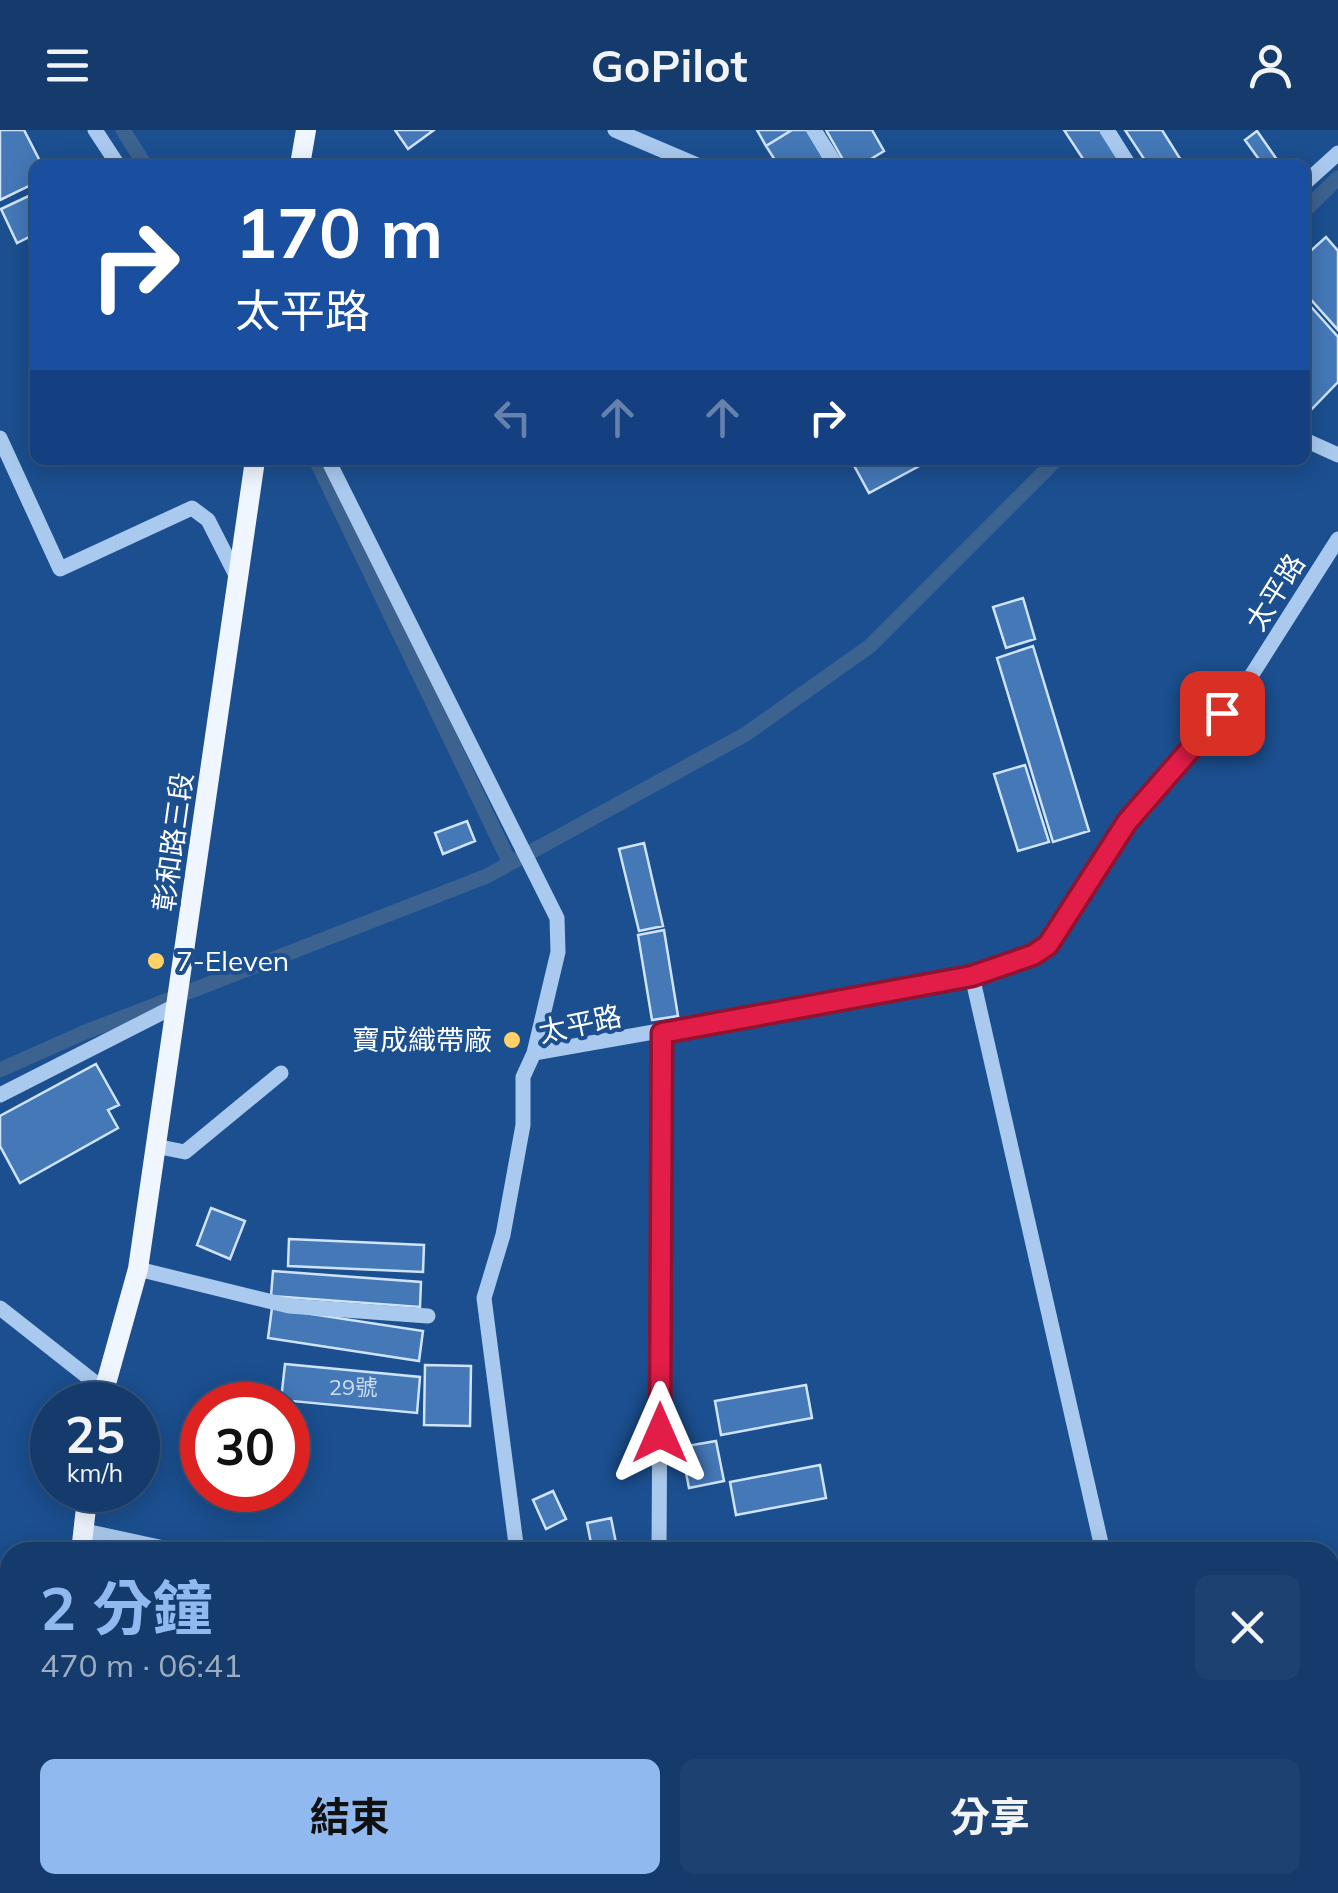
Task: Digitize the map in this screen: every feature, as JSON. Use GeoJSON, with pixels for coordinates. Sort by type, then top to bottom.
{"type":"FeatureCollection","features":[{"type":"Feature","properties":{"kind":"main road"},"geometry":{"type":"LineString","coordinates":[[301,160],[306,130]]}},
{"type":"Feature","properties":{"kind":"main road","name":"彰和路三段"},"geometry":{"type":"LineString","coordinates":[[105,1382],[138,1269],[254,465]]}},
{"type":"Feature","properties":{"kind":"main road"},"geometry":{"type":"LineString","coordinates":[[83,1542],[86,1512]]}},
{"type":"Feature","properties":{"kind":"street"},"geometry":{"type":"LineString","coordinates":[[95,130],[115,160]]}},
{"type":"Feature","properties":{"kind":"street"},"geometry":{"type":"LineString","coordinates":[[616,130],[685,160]]}},
{"type":"Feature","properties":{"kind":"street"},"geometry":{"type":"LineString","coordinates":[[814,130],[833,160]]}},
{"type":"Feature","properties":{"kind":"street"},"geometry":{"type":"LineString","coordinates":[[1107,130],[1127,160]]}},
{"type":"Feature","properties":{"kind":"street"},"geometry":{"type":"LineString","coordinates":[[1310,179],[1338,154]]}},
{"type":"Feature","properties":{"kind":"street"},"geometry":{"type":"LineString","coordinates":[[0,438],[60,570],[192,508],[208,520],[238,580]]}},
{"type":"Feature","properties":{"kind":"street"},"geometry":{"type":"LineString","coordinates":[[1310,442],[1338,454]]}},
{"type":"Feature","properties":{"kind":"street"},"geometry":{"type":"LineString","coordinates":[[331,465],[558,918],[558,952],[534,1053]]}},
{"type":"Feature","properties":{"kind":"street","name":"太平路"},"geometry":{"type":"LineString","coordinates":[[516,1542],[484,1298],[503,1235],[524,1126],[523,1077],[534,1053],[972,976],[1033,955],[1048,945],[1127,822],[1244,687],[1338,539]]}},
{"type":"Feature","properties":{"kind":"street"},"geometry":{"type":"LineString","coordinates":[[972,976],[1100,1542]]}},
{"type":"Feature","properties":{"kind":"street"},"geometry":{"type":"LineString","coordinates":[[0,1095],[177,1005]]}},
{"type":"Feature","properties":{"kind":"street"},"geometry":{"type":"LineString","coordinates":[[659,1542],[662,1033]]}},
{"type":"Feature","properties":{"kind":"street"},"geometry":{"type":"LineString","coordinates":[[155,1146],[185,1152],[281,1073]]}},
{"type":"Feature","properties":{"kind":"street"},"geometry":{"type":"LineString","coordinates":[[138,1269],[289,1306],[428,1316]]}},
{"type":"Feature","properties":{"kind":"street"},"geometry":{"type":"LineString","coordinates":[[0,1308],[84,1382]]}},
{"type":"Feature","properties":{"kind":"building"},"geometry":{"type":"Polygon","coordinates":[[[0,130],[24,130],[39,160],[30,160],[30,185],[0,200],[0,130]]]}},
{"type":"Feature","properties":{"kind":"building"},"geometry":{"type":"Polygon","coordinates":[[[395,130],[434,130],[408,149],[395,130]]]}},
{"type":"Feature","properties":{"kind":"building"},"geometry":{"type":"Polygon","coordinates":[[[757,130],[792,130],[766,146],[757,130]]]}},
{"type":"Feature","properties":{"kind":"building"},"geometry":{"type":"Polygon","coordinates":[[[792,130],[807,130],[825,160],[775,160],[766,146],[792,130]]]}},
{"type":"Feature","properties":{"kind":"building"},"geometry":{"type":"Polygon","coordinates":[[[826,130],[872,130],[884,151],[869,160],[843,160],[826,130]]]}},
{"type":"Feature","properties":{"kind":"building"},"geometry":{"type":"Polygon","coordinates":[[[1064,130],[1101,130],[1120,160],[1084,160],[1064,130]]]}},
{"type":"Feature","properties":{"kind":"building"},"geometry":{"type":"Polygon","coordinates":[[[1125,130],[1162,130],[1181,160],[1145,160],[1125,130]]]}},
{"type":"Feature","properties":{"kind":"building"},"geometry":{"type":"Polygon","coordinates":[[[1257,131],[1277,160],[1259,160],[1245,140],[1257,131]]]}},
{"type":"Feature","properties":{"kind":"building"},"geometry":{"type":"Polygon","coordinates":[[[30,195],[30,236],[17,243],[1,209],[30,195]]]}},
{"type":"Feature","properties":{"kind":"building"},"geometry":{"type":"Polygon","coordinates":[[[1326,237],[1338,251],[1338,330],[1310,299],[1310,251],[1326,237]]]}},
{"type":"Feature","properties":{"kind":"building"},"geometry":{"type":"Polygon","coordinates":[[[1310,306],[1338,337],[1338,382],[1310,411],[1310,306]]]}},
{"type":"Feature","properties":{"kind":"building"},"geometry":{"type":"Polygon","coordinates":[[[854,465],[921,465],[869,493],[854,465]]]}},
{"type":"Feature","properties":{"kind":"building"},"geometry":{"type":"Polygon","coordinates":[[[1023,598],[1035,639],[1006,648],[993,607],[1023,598]]]}},
{"type":"Feature","properties":{"kind":"building"},"geometry":{"type":"Polygon","coordinates":[[[1033,646],[1089,831],[1053,842],[997,658],[1033,646]]]}},
{"type":"Feature","properties":{"kind":"building"},"geometry":{"type":"Polygon","coordinates":[[[1025,765],[1049,842],[1018,851],[994,774],[1025,765]]]}},
{"type":"Feature","properties":{"kind":"building"},"geometry":{"type":"Polygon","coordinates":[[[467,821],[475,841],[443,854],[435,833],[467,821]]]}},
{"type":"Feature","properties":{"kind":"building"},"geometry":{"type":"Polygon","coordinates":[[[644,843],[663,926],[639,931],[619,849],[644,843]]]}},
{"type":"Feature","properties":{"kind":"building"},"geometry":{"type":"Polygon","coordinates":[[[664,930],[678,1016],[652,1020],[638,935],[664,930]]]}},
{"type":"Feature","properties":{"kind":"building"},"geometry":{"type":"Polygon","coordinates":[[[96,1064],[119,1105],[108,1110],[118,1128],[20,1183],[0,1146],[0,1116],[96,1064]]]}},
{"type":"Feature","properties":{"kind":"building"},"geometry":{"type":"Polygon","coordinates":[[[211,1208],[245,1221],[230,1259],[197,1245],[211,1208]]]}},
{"type":"Feature","properties":{"kind":"building"},"geometry":{"type":"Polygon","coordinates":[[[289,1239],[424,1245],[423,1272],[288,1266],[289,1239]]]}},
{"type":"Feature","properties":{"kind":"building"},"geometry":{"type":"Polygon","coordinates":[[[273,1271],[421,1282],[420,1307],[271,1296],[273,1271]]]}},
{"type":"Feature","properties":{"kind":"building"},"geometry":{"type":"Polygon","coordinates":[[[272,1308],[423,1331],[419,1361],[268,1338],[272,1308]]]}},
{"type":"Feature","properties":{"kind":"building"},"geometry":{"type":"Polygon","coordinates":[[[285,1364],[420,1377],[417,1413],[310,1403],[310,1382],[283,1382],[285,1364]]]}},
{"type":"Feature","properties":{"kind":"building"},"geometry":{"type":"Polygon","coordinates":[[[425,1365],[471,1366],[470,1426],[424,1425],[425,1365]]]}},
{"type":"Feature","properties":{"kind":"building"},"geometry":{"type":"Polygon","coordinates":[[[806,1385],[812,1418],[721,1435],[715,1401],[806,1385]]]}},
{"type":"Feature","properties":{"kind":"building"},"geometry":{"type":"Polygon","coordinates":[[[716,1441],[724,1481],[689,1488],[681,1447],[716,1441]]]}},
{"type":"Feature","properties":{"kind":"building"},"geometry":{"type":"Polygon","coordinates":[[[820,1465],[826,1498],[736,1515],[730,1482],[820,1465]]]}},
{"type":"Feature","properties":{"kind":"building"},"geometry":{"type":"Polygon","coordinates":[[[553,1491],[566,1519],[546,1529],[533,1500],[553,1491]]]}},
{"type":"Feature","properties":{"kind":"building"},"geometry":{"type":"Polygon","coordinates":[[[611,1518],[616,1542],[591,1542],[587,1523],[611,1518]]]}},
{"type":"Feature","properties":{"kind":"waterway"},"geometry":{"type":"LineString","coordinates":[[123,130],[142,160]]}},
{"type":"Feature","properties":{"kind":"waterway"},"geometry":{"type":"LineString","coordinates":[[1310,205],[1338,178]]}},
{"type":"Feature","properties":{"kind":"waterway"},"geometry":{"type":"LineString","coordinates":[[318,465],[510,863]]}},
{"type":"Feature","properties":{"kind":"waterway"},"geometry":{"type":"LineString","coordinates":[[0,1070],[83,1033],[487,876],[746,734],[870,646],[1051,465]]}},
{"type":"Feature","properties":{"kind":"place","name":"7-Eleven"},"geometry":{"type":"Point","coordinates":[156,961]}},
{"type":"Feature","properties":{"kind":"place","name":"寶成織帶廠"},"geometry":{"type":"Point","coordinates":[512,1040]}},
{"type":"Feature","properties":{"kind":"route"},"geometry":{"type":"LineString","coordinates":[[660,1433],[662,1033],[972,976],[1033,955],[1048,945],[1127,822],[1222,713]]}}]}
